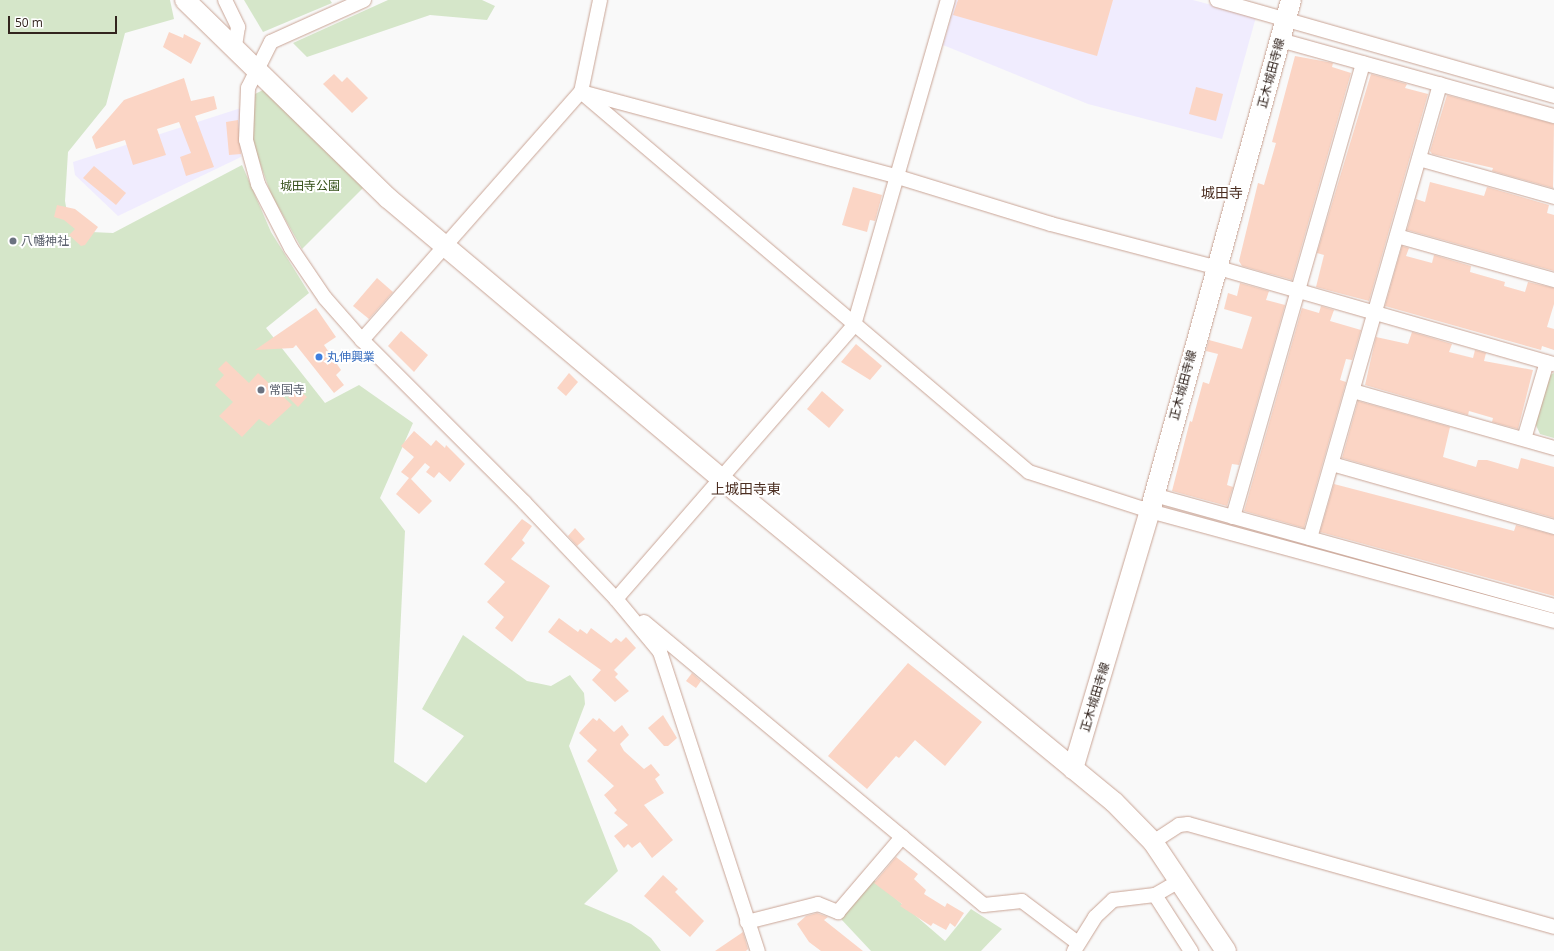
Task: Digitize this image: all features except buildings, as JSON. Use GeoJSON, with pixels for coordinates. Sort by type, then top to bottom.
{"type":"FeatureCollection","features":[{"type":"Feature","properties":{"kind":"street"},"geometry":{"type":"LineString","coordinates":[[185,0],[257,67],[379,189],[720,478],[1114,802],[1153,842],[1180,880],[1226,951]]}},
{"type":"Feature","properties":{"kind":"street"},"geometry":{"type":"LineString","coordinates":[[225,0],[238,28],[235,47]]}},
{"type":"Feature","properties":{"kind":"street"},"geometry":{"type":"LineString","coordinates":[[364,0],[271,42],[257,67],[248,88],[246,140],[258,184],[291,248],[325,298],[362,340],[524,502],[616,599],[660,652],[709,794],[747,922],[758,951]]}},
{"type":"Feature","properties":{"kind":"street"},"geometry":{"type":"LineString","coordinates":[[362,340],[447,247],[581,92],[600,0]]}},
{"type":"Feature","properties":{"kind":"street"},"geometry":{"type":"LineString","coordinates":[[616,599],[854,325],[948,0]]}},
{"type":"Feature","properties":{"kind":"street"},"geometry":{"type":"LineString","coordinates":[[1217,0],[1554,96]]}},
{"type":"Feature","properties":{"kind":"street","name":"正木城田寺線"},"geometry":{"type":"LineString","coordinates":[[1073,769],[1152,503],[1215,267],[1291,0]]}},
{"type":"Feature","properties":{"kind":"street"},"geometry":{"type":"LineString","coordinates":[[1280,40],[1554,116]]}},
{"type":"Feature","properties":{"kind":"street"},"geometry":{"type":"LineString","coordinates":[[1234,517],[1296,290],[1363,63]]}},
{"type":"Feature","properties":{"kind":"street"},"geometry":{"type":"LineString","coordinates":[[1310,538],[1376,313],[1440,84]]}},
{"type":"Feature","properties":{"kind":"street"},"geometry":{"type":"LineString","coordinates":[[581,92],[898,177],[1051,224],[1215,267],[1550,364],[1524,439]]}},
{"type":"Feature","properties":{"kind":"street"},"geometry":{"type":"LineString","coordinates":[[581,92],[1029,472],[1152,503],[1554,621]]}},
{"type":"Feature","properties":{"kind":"street"},"geometry":{"type":"LineString","coordinates":[[1419,159],[1554,197]]}},
{"type":"Feature","properties":{"kind":"street"},"geometry":{"type":"LineString","coordinates":[[1398,236],[1554,280]]}},
{"type":"Feature","properties":{"kind":"street"},"geometry":{"type":"LineString","coordinates":[[1353,390],[1554,448]]}},
{"type":"Feature","properties":{"kind":"street"},"geometry":{"type":"LineString","coordinates":[[1332,464],[1554,527]]}},
{"type":"Feature","properties":{"kind":"street"},"geometry":{"type":"LineString","coordinates":[[1152,503],[1234,517],[1554,606]]}},
{"type":"Feature","properties":{"kind":"street"},"geometry":{"type":"LineString","coordinates":[[616,599],[984,906],[1022,901],[1076,947],[1095,917],[1113,900],[1156,895],[1180,880]]}},
{"type":"Feature","properties":{"kind":"street"},"geometry":{"type":"LineString","coordinates":[[1153,842],[1179,825],[1188,824],[1554,927]]}},
{"type":"Feature","properties":{"kind":"street"},"geometry":{"type":"LineString","coordinates":[[747,922],[818,904],[838,912],[902,837]]}},
{"type":"Feature","properties":{"kind":"street"},"geometry":{"type":"LineString","coordinates":[[1156,895],[1191,951]]}},
{"type":"Feature","properties":{"kind":"shaded area"},"geometry":{"type":"Polygon","coordinates":[[[956,0],[1193,0],[1256,17],[1222,139],[1088,104],[943,45],[956,0]]]}},
{"type":"Feature","properties":{"kind":"shaded area"},"geometry":{"type":"Polygon","coordinates":[[[241,108],[241,157],[118,216],[75,175],[73,162],[241,108]]]}},
{"type":"Feature","properties":{"kind":"green space"},"geometry":{"type":"Polygon","coordinates":[[[0,0],[170,0],[174,19],[125,33],[106,105],[68,152],[65,201],[69,223],[91,232],[113,233],[242,165],[271,232],[309,293],[266,328],[325,403],[359,385],[413,423],[380,498],[405,531],[394,762],[426,783],[464,736],[422,709],[463,635],[527,681],[551,686],[570,675],[584,693],[585,704],[569,746],[618,871],[584,904],[631,924],[651,938],[661,951],[0,951],[0,0]]]}},
{"type":"Feature","properties":{"kind":"green space"},"geometry":{"type":"Polygon","coordinates":[[[244,0],[330,0],[332,3],[263,32],[244,0]]]}},
{"type":"Feature","properties":{"kind":"green space"},"geometry":{"type":"Polygon","coordinates":[[[388,0],[482,0],[495,6],[487,20],[430,15],[307,57],[293,43],[388,0]]]}},
{"type":"Feature","properties":{"kind":"green space","name":"城田寺公園"},"geometry":{"type":"Polygon","coordinates":[[[265,89],[365,186],[302,249],[271,194],[252,141],[255,94],[265,89]]]}},
{"type":"Feature","properties":{"kind":"green space"},"geometry":{"type":"Polygon","coordinates":[[[1554,373],[1554,438],[1540,434],[1535,423],[1548,376],[1554,373]]]}},
{"type":"Feature","properties":{"kind":"green space"},"geometry":{"type":"Polygon","coordinates":[[[874,880],[945,941],[971,909],[1002,929],[981,951],[871,951],[841,919],[874,880]]]}},
{"type":"Feature","properties":{"kind":"place","name":"八幡神社"},"geometry":{"type":"Point","coordinates":[13,241]}},
{"type":"Feature","properties":{"kind":"place","name":"丸伸興業"},"geometry":{"type":"Point","coordinates":[319,357]}},
{"type":"Feature","properties":{"kind":"place","name":"常国寺"},"geometry":{"type":"Point","coordinates":[261,390]}},
{"type":"Feature","properties":{"kind":"district","name":"城田寺"},"geometry":{"type":"Point","coordinates":[1222,193]}},
{"type":"Feature","properties":{"kind":"district","name":"上城田寺東"},"geometry":{"type":"Point","coordinates":[746,489]}}]}
